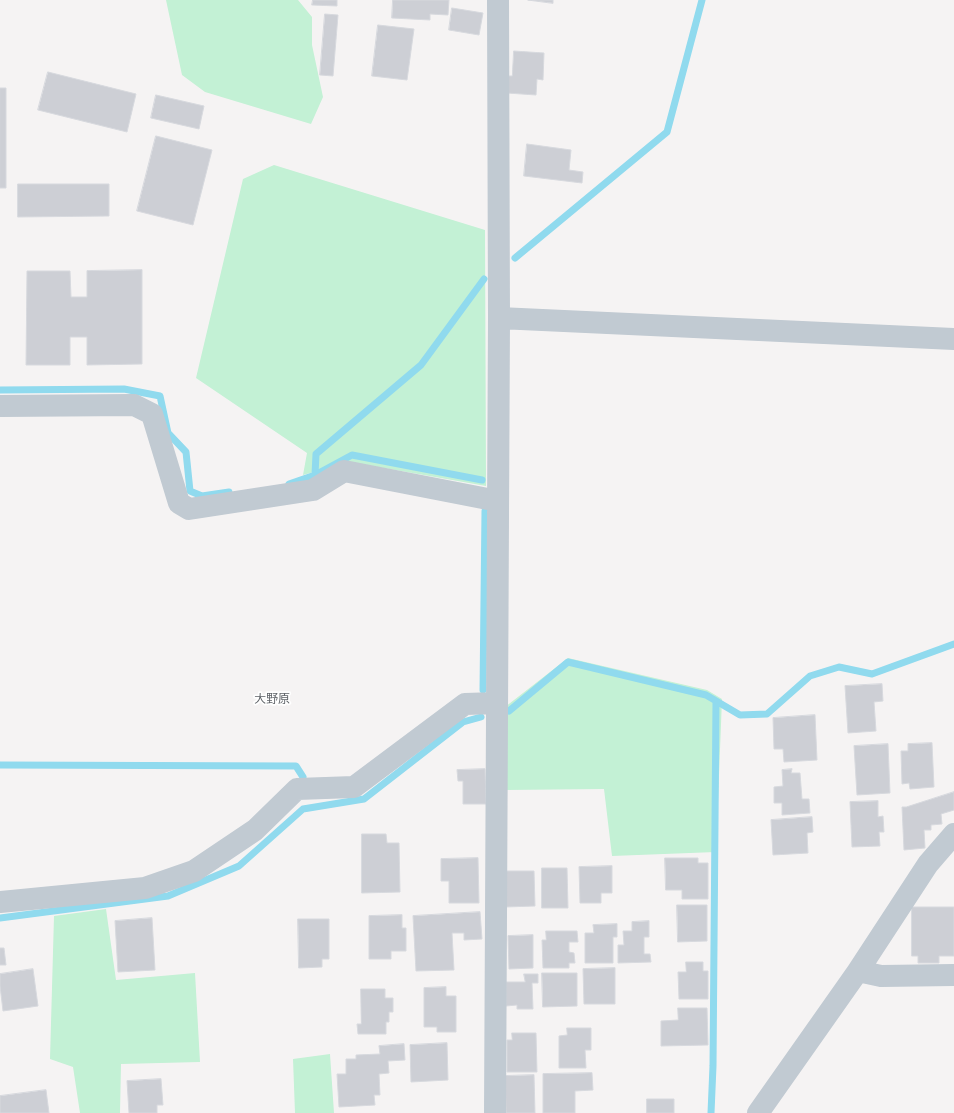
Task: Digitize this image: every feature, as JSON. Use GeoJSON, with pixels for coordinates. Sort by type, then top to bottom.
{"type":"FeatureCollection","features":[{"type":"Feature","properties":{"kind":"street"},"geometry":{"type":"LineString","coordinates":[[495,1113],[499,318],[498,0]]}},
{"type":"Feature","properties":{"kind":"street"},"geometry":{"type":"LineString","coordinates":[[499,318],[954,339]]}},
{"type":"Feature","properties":{"kind":"street"},"geometry":{"type":"LineString","coordinates":[[0,406],[134,405],[152,414],[179,503],[189,509],[313,490],[344,471],[498,501]]}},
{"type":"Feature","properties":{"kind":"street"},"geometry":{"type":"LineString","coordinates":[[0,902],[145,888],[194,871],[255,830],[297,790],[354,787],[465,704],[496,703]]}},
{"type":"Feature","properties":{"kind":"street"},"geometry":{"type":"LineString","coordinates":[[758,1113],[858,971],[928,864],[954,834]]}},
{"type":"Feature","properties":{"kind":"street"},"geometry":{"type":"LineString","coordinates":[[858,971],[881,976],[954,975]]}},
{"type":"Feature","properties":{"kind":"green space"},"geometry":{"type":"Polygon","coordinates":[[[166,0],[298,0],[312,17],[312,45],[323,97],[311,124],[205,92],[182,75],[166,0]]]}},
{"type":"Feature","properties":{"kind":"green space"},"geometry":{"type":"Polygon","coordinates":[[[274,165],[485,230],[486,486],[350,462],[303,475],[307,453],[196,378],[243,179],[274,165]]]}},
{"type":"Feature","properties":{"kind":"green space"},"geometry":{"type":"Polygon","coordinates":[[[568,658],[707,690],[722,699],[716,852],[612,856],[604,789],[504,790],[505,707],[568,658]]]}},
{"type":"Feature","properties":{"kind":"green space"},"geometry":{"type":"Polygon","coordinates":[[[106,909],[116,980],[195,973],[200,1062],[121,1064],[120,1113],[80,1113],[73,1067],[50,1059],[54,916],[106,909]]]}},
{"type":"Feature","properties":{"kind":"green space"},"geometry":{"type":"Polygon","coordinates":[[[330,1054],[334,1113],[295,1113],[293,1059],[330,1054]]]}},
{"type":"Feature","properties":{"kind":"building"},"geometry":{"type":"Polygon","coordinates":[[[313,0],[337,0],[337,6],[312,5],[313,0]]]}},
{"type":"Feature","properties":{"kind":"building"},"geometry":{"type":"Polygon","coordinates":[[[393,0],[449,0],[448,15],[430,14],[430,20],[392,18],[393,0]]]}},
{"type":"Feature","properties":{"kind":"building"},"geometry":{"type":"Polygon","coordinates":[[[528,0],[553,0],[553,3],[528,0]]]}},
{"type":"Feature","properties":{"kind":"building"},"geometry":{"type":"Polygon","coordinates":[[[452,8],[483,13],[479,35],[449,30],[452,8]]]}},
{"type":"Feature","properties":{"kind":"building"},"geometry":{"type":"Polygon","coordinates":[[[325,14],[338,15],[333,76],[320,75],[325,14]]]}},
{"type":"Feature","properties":{"kind":"building"},"geometry":{"type":"Polygon","coordinates":[[[378,25],[414,29],[407,80],[372,76],[378,25]]]}},
{"type":"Feature","properties":{"kind":"building"},"geometry":{"type":"Polygon","coordinates":[[[514,51],[544,53],[543,80],[537,79],[536,95],[507,93],[507,76],[512,76],[514,51]]]}},
{"type":"Feature","properties":{"kind":"building"},"geometry":{"type":"Polygon","coordinates":[[[48,72],[136,94],[127,132],[38,110],[48,72]]]}},
{"type":"Feature","properties":{"kind":"building"},"geometry":{"type":"Polygon","coordinates":[[[0,88],[6,88],[6,188],[0,188],[0,88]]]}},
{"type":"Feature","properties":{"kind":"building"},"geometry":{"type":"Polygon","coordinates":[[[156,95],[204,106],[199,129],[151,118],[156,95]]]}},
{"type":"Feature","properties":{"kind":"building"},"geometry":{"type":"Polygon","coordinates":[[[156,136],[212,150],[193,225],[137,211],[156,136]]]}},
{"type":"Feature","properties":{"kind":"building"},"geometry":{"type":"Polygon","coordinates":[[[527,144],[571,150],[569,170],[583,172],[582,183],[524,176],[527,144]]]}},
{"type":"Feature","properties":{"kind":"building"},"geometry":{"type":"Polygon","coordinates":[[[18,184],[109,184],[109,216],[18,217],[18,184]]]}},
{"type":"Feature","properties":{"kind":"building"},"geometry":{"type":"Polygon","coordinates":[[[142,270],[142,364],[87,365],[87,337],[70,337],[70,365],[26,365],[27,271],[70,271],[71,297],[87,297],[87,271],[142,270]]]}},
{"type":"Feature","properties":{"kind":"building"},"geometry":{"type":"Polygon","coordinates":[[[882,684],[883,701],[874,702],[876,731],[848,733],[845,686],[882,684]]]}},
{"type":"Feature","properties":{"kind":"building"},"geometry":{"type":"Polygon","coordinates":[[[815,715],[817,760],[784,762],[783,749],[774,749],[773,718],[815,715]]]}},
{"type":"Feature","properties":{"kind":"building"},"geometry":{"type":"Polygon","coordinates":[[[932,743],[934,787],[910,789],[909,783],[902,784],[901,751],[908,751],[908,744],[932,743]]]}},
{"type":"Feature","properties":{"kind":"building"},"geometry":{"type":"Polygon","coordinates":[[[888,744],[890,793],[857,795],[854,746],[888,744]]]}},
{"type":"Feature","properties":{"kind":"building"},"geometry":{"type":"Polygon","coordinates":[[[485,769],[486,804],[463,804],[463,781],[458,781],[457,770],[485,769]]]}},
{"type":"Feature","properties":{"kind":"building"},"geometry":{"type":"Polygon","coordinates":[[[792,769],[791,773],[800,773],[802,799],[809,799],[810,813],[782,815],[782,803],[774,803],[774,787],[783,786],[782,770],[792,769]]]}},
{"type":"Feature","properties":{"kind":"building"},"geometry":{"type":"Polygon","coordinates":[[[954,792],[954,810],[941,814],[942,824],[931,825],[931,830],[924,830],[925,848],[904,850],[902,807],[954,792]]]}},
{"type":"Feature","properties":{"kind":"building"},"geometry":{"type":"Polygon","coordinates":[[[878,801],[878,817],[883,816],[884,832],[879,832],[880,846],[852,847],[850,802],[878,801]]]}},
{"type":"Feature","properties":{"kind":"building"},"geometry":{"type":"Polygon","coordinates":[[[812,817],[813,832],[807,833],[808,853],[773,855],[771,820],[812,817]]]}},
{"type":"Feature","properties":{"kind":"building"},"geometry":{"type":"Polygon","coordinates":[[[362,834],[386,834],[387,843],[399,843],[400,892],[362,893],[362,834]]]}},
{"type":"Feature","properties":{"kind":"building"},"geometry":{"type":"Polygon","coordinates":[[[478,858],[479,903],[449,903],[449,881],[441,881],[441,859],[478,858]]]}},
{"type":"Feature","properties":{"kind":"building"},"geometry":{"type":"Polygon","coordinates":[[[665,858],[698,858],[698,863],[708,863],[708,899],[682,899],[682,890],[666,890],[665,858]]]}},
{"type":"Feature","properties":{"kind":"building"},"geometry":{"type":"Polygon","coordinates":[[[612,866],[612,893],[601,893],[601,903],[580,903],[579,867],[612,866]]]}},
{"type":"Feature","properties":{"kind":"building"},"geometry":{"type":"Polygon","coordinates":[[[542,868],[567,868],[568,908],[542,908],[542,868]]]}},
{"type":"Feature","properties":{"kind":"building"},"geometry":{"type":"Polygon","coordinates":[[[505,871],[534,871],[535,906],[506,907],[505,871]]]}},
{"type":"Feature","properties":{"kind":"building"},"geometry":{"type":"Polygon","coordinates":[[[677,905],[707,905],[707,941],[678,942],[677,905]]]}},
{"type":"Feature","properties":{"kind":"building"},"geometry":{"type":"Polygon","coordinates":[[[912,907],[954,907],[954,956],[939,956],[939,963],[918,963],[918,956],[912,956],[912,907]]]}},
{"type":"Feature","properties":{"kind":"building"},"geometry":{"type":"Polygon","coordinates":[[[480,912],[482,939],[464,940],[464,933],[452,933],[454,970],[416,971],[413,916],[480,912]]]}},
{"type":"Feature","properties":{"kind":"building"},"geometry":{"type":"Polygon","coordinates":[[[402,915],[402,928],[406,928],[406,951],[391,951],[391,959],[369,959],[369,916],[402,915]]]}},
{"type":"Feature","properties":{"kind":"building"},"geometry":{"type":"Polygon","coordinates":[[[152,918],[155,970],[118,972],[115,921],[152,918]]]}},
{"type":"Feature","properties":{"kind":"building"},"geometry":{"type":"Polygon","coordinates":[[[298,919],[329,919],[329,959],[322,959],[322,967],[299,968],[298,919]]]}},
{"type":"Feature","properties":{"kind":"building"},"geometry":{"type":"Polygon","coordinates":[[[649,921],[649,937],[644,937],[644,954],[650,954],[651,962],[618,963],[618,945],[624,945],[623,931],[632,931],[632,922],[649,921]]]}},
{"type":"Feature","properties":{"kind":"building"},"geometry":{"type":"Polygon","coordinates":[[[617,924],[617,937],[613,937],[613,963],[585,963],[585,933],[594,933],[593,925],[617,924]]]}},
{"type":"Feature","properties":{"kind":"building"},"geometry":{"type":"Polygon","coordinates":[[[546,931],[577,931],[578,942],[569,942],[569,952],[574,953],[575,963],[569,963],[569,968],[543,968],[542,940],[546,940],[546,931]]]}},
{"type":"Feature","properties":{"kind":"building"},"geometry":{"type":"Polygon","coordinates":[[[533,935],[533,968],[509,969],[508,936],[533,935]]]}},
{"type":"Feature","properties":{"kind":"building"},"geometry":{"type":"Polygon","coordinates":[[[0,948],[4,948],[6,965],[0,965],[0,948]]]}},
{"type":"Feature","properties":{"kind":"building"},"geometry":{"type":"Polygon","coordinates":[[[686,962],[703,962],[703,971],[708,971],[708,999],[679,999],[678,972],[686,972],[686,962]]]}},
{"type":"Feature","properties":{"kind":"building"},"geometry":{"type":"Polygon","coordinates":[[[615,968],[615,1004],[584,1004],[583,969],[615,968]]]}},
{"type":"Feature","properties":{"kind":"building"},"geometry":{"type":"Polygon","coordinates":[[[33,969],[38,1006],[3,1011],[0,974],[33,969]]]}},
{"type":"Feature","properties":{"kind":"building"},"geometry":{"type":"Polygon","coordinates":[[[542,973],[577,973],[577,1006],[543,1007],[542,973]]]}},
{"type":"Feature","properties":{"kind":"building"},"geometry":{"type":"Polygon","coordinates":[[[524,974],[538,974],[538,983],[532,983],[533,1009],[517,1009],[517,1005],[506,1006],[506,982],[525,982],[524,974]]]}},
{"type":"Feature","properties":{"kind":"building"},"geometry":{"type":"Polygon","coordinates":[[[446,987],[446,996],[456,996],[456,1032],[437,1032],[437,1027],[424,1027],[424,988],[446,987]]]}},
{"type":"Feature","properties":{"kind":"building"},"geometry":{"type":"Polygon","coordinates":[[[361,989],[385,989],[385,998],[393,998],[393,1012],[389,1012],[389,1022],[386,1022],[386,1034],[358,1034],[357,1024],[361,1024],[361,989]]]}},
{"type":"Feature","properties":{"kind":"building"},"geometry":{"type":"Polygon","coordinates":[[[678,1008],[707,1008],[708,1045],[661,1046],[661,1021],[678,1020],[678,1008]]]}},
{"type":"Feature","properties":{"kind":"building"},"geometry":{"type":"Polygon","coordinates":[[[567,1028],[591,1028],[591,1050],[585,1050],[586,1068],[559,1068],[559,1036],[567,1035],[567,1028]]]}},
{"type":"Feature","properties":{"kind":"building"},"geometry":{"type":"Polygon","coordinates":[[[512,1033],[536,1033],[537,1072],[507,1072],[507,1040],[512,1040],[512,1033]]]}},
{"type":"Feature","properties":{"kind":"building"},"geometry":{"type":"Polygon","coordinates":[[[447,1043],[448,1080],[411,1082],[410,1045],[447,1043]]]}},
{"type":"Feature","properties":{"kind":"building"},"geometry":{"type":"Polygon","coordinates":[[[404,1044],[405,1060],[388,1061],[389,1073],[379,1074],[380,1095],[374,1095],[375,1105],[339,1107],[337,1074],[346,1074],[346,1059],[356,1059],[356,1055],[380,1054],[379,1046],[404,1044]]]}},
{"type":"Feature","properties":{"kind":"building"},"geometry":{"type":"Polygon","coordinates":[[[592,1073],[593,1090],[575,1091],[575,1113],[543,1113],[543,1074],[592,1073]]]}},
{"type":"Feature","properties":{"kind":"building"},"geometry":{"type":"Polygon","coordinates":[[[534,1075],[535,1113],[506,1113],[505,1076],[534,1075]]]}},
{"type":"Feature","properties":{"kind":"building"},"geometry":{"type":"Polygon","coordinates":[[[161,1079],[163,1105],[157,1105],[157,1113],[129,1113],[127,1081],[161,1079]]]}},
{"type":"Feature","properties":{"kind":"building"},"geometry":{"type":"Polygon","coordinates":[[[46,1090],[49,1113],[0,1113],[0,1096],[46,1090]]]}},
{"type":"Feature","properties":{"kind":"building"},"geometry":{"type":"Polygon","coordinates":[[[647,1099],[674,1099],[674,1113],[647,1113],[647,1099]]]}},
{"type":"Feature","properties":{"kind":"waterway"},"geometry":{"type":"LineString","coordinates":[[515,258],[667,132],[702,0]]}},
{"type":"Feature","properties":{"kind":"waterway"},"geometry":{"type":"LineString","coordinates":[[289,484],[315,475],[316,454],[421,365],[484,279]]}},
{"type":"Feature","properties":{"kind":"waterway"},"geometry":{"type":"LineString","coordinates":[[0,390],[124,389],[160,396],[168,433],[186,452],[190,491],[202,496],[229,492]]}},
{"type":"Feature","properties":{"kind":"waterway"},"geometry":{"type":"LineString","coordinates":[[315,475],[352,455],[482,480]]}},
{"type":"Feature","properties":{"kind":"waterway"},"geometry":{"type":"LineString","coordinates":[[483,690],[485,511]]}},
{"type":"Feature","properties":{"kind":"waterway"},"geometry":{"type":"LineString","coordinates":[[509,711],[568,662],[706,695],[740,715],[767,714],[810,676],[839,667],[872,674],[954,644]]}},
{"type":"Feature","properties":{"kind":"waterway"},"geometry":{"type":"LineString","coordinates":[[711,1113],[713,1066],[716,701]]}},
{"type":"Feature","properties":{"kind":"waterway"},"geometry":{"type":"LineString","coordinates":[[0,918],[168,896],[239,866],[303,809],[364,799],[463,722],[481,717]]}},
{"type":"Feature","properties":{"kind":"waterway"},"geometry":{"type":"LineString","coordinates":[[0,765],[296,766],[303,777]]}},
{"type":"Feature","properties":{"kind":"district","name":"大野原"},"geometry":{"type":"Point","coordinates":[272,699]}}]}
